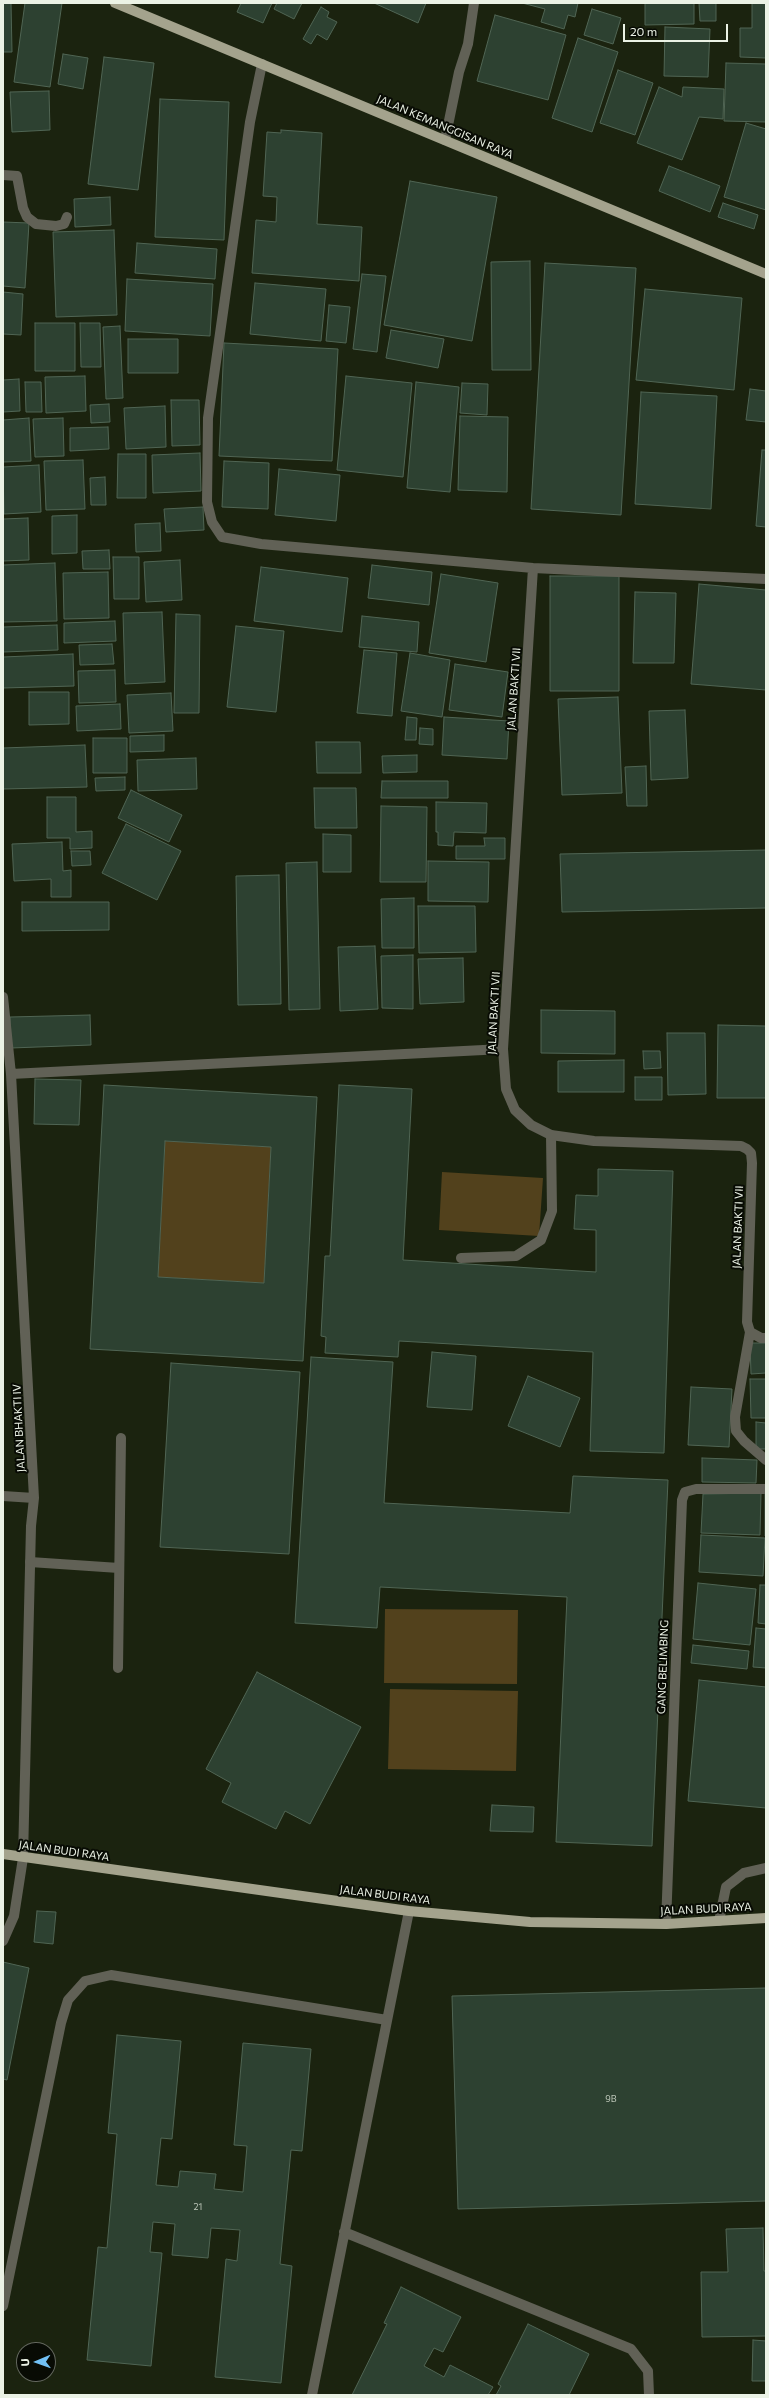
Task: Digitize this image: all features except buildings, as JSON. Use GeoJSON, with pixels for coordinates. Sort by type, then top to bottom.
{"type":"FeatureCollection","features":[{"type":"Feature","properties":{"kind":"main road","name":"JALAN KEMANGGISAN RAYA"},"geometry":{"type":"LineString","coordinates":[[115,3],[766,274]]}},
{"type":"Feature","properties":{"kind":"main road","name":"JALAN BUDI RAYA"},"geometry":{"type":"LineString","coordinates":[[3,1854],[23,1858],[409,1910],[530,1922],[666,1924],[766,1918]]}},
{"type":"Feature","properties":{"kind":"street"},"geometry":{"type":"LineString","coordinates":[[445,140],[459,72],[468,44],[474,3]]}},
{"type":"Feature","properties":{"kind":"street"},"geometry":{"type":"LineString","coordinates":[[262,64],[250,122],[208,418],[207,502],[212,522],[222,537],[260,544],[533,568],[766,579]]}},
{"type":"Feature","properties":{"kind":"street"},"geometry":{"type":"LineString","coordinates":[[3,175],[17,176],[23,208],[28,217],[36,224],[56,226],[64,224],[67,217]]}},
{"type":"Feature","properties":{"kind":"street","name":"JALAN BAKTI VII"},"geometry":{"type":"LineString","coordinates":[[533,568],[503,1049],[506,1089],[515,1110],[531,1125],[551,1135],[594,1141],[741,1146],[747,1149],[751,1153],[752,1163],[747,1322],[750,1332]]}},
{"type":"Feature","properties":{"kind":"street","name":"JALAN BHAKTI IV"},"geometry":{"type":"LineString","coordinates":[[3,998],[10,1074],[34,1498],[30,1562],[23,1858],[14,1916],[3,1941]]}},
{"type":"Feature","properties":{"kind":"street"},"geometry":{"type":"LineString","coordinates":[[10,1074],[503,1049]]}},
{"type":"Feature","properties":{"kind":"street"},"geometry":{"type":"LineString","coordinates":[[461,1258],[516,1256],[541,1240],[552,1211],[551,1135]]}},
{"type":"Feature","properties":{"kind":"street"},"geometry":{"type":"LineString","coordinates":[[766,1338],[761,1338],[750,1332],[735,1417],[736,1430],[744,1441],[766,1460]]}},
{"type":"Feature","properties":{"kind":"street"},"geometry":{"type":"LineString","coordinates":[[118,1668],[121,1438]]}},
{"type":"Feature","properties":{"kind":"street","name":"GANG BELIMBING"},"geometry":{"type":"LineString","coordinates":[[666,1924],[682,1500],[685,1492],[696,1489],[766,1489]]}},
{"type":"Feature","properties":{"kind":"street"},"geometry":{"type":"LineString","coordinates":[[3,1496],[34,1498]]}},
{"type":"Feature","properties":{"kind":"street"},"geometry":{"type":"LineString","coordinates":[[30,1562],[119,1568]]}},
{"type":"Feature","properties":{"kind":"street"},"geometry":{"type":"LineString","coordinates":[[719,1921],[726,1887],[744,1873],[766,1868]]}},
{"type":"Feature","properties":{"kind":"street"},"geometry":{"type":"LineString","coordinates":[[312,2395],[409,1910]]}},
{"type":"Feature","properties":{"kind":"street"},"geometry":{"type":"LineString","coordinates":[[3,2306],[61,2023],[68,2000],[85,1982],[111,1975],[387,2020]]}},
{"type":"Feature","properties":{"kind":"street"},"geometry":{"type":"LineString","coordinates":[[344,2232],[632,2349],[648,2371],[649,2395]]}},
{"type":"Feature","properties":{"kind":"shaded area"},"geometry":{"type":"Polygon","coordinates":[[[165,1141],[271,1147],[264,1283],[158,1277],[165,1141]]]}},
{"type":"Feature","properties":{"kind":"shaded area"},"geometry":{"type":"Polygon","coordinates":[[[442,1172],[543,1178],[539,1236],[439,1230],[442,1172]]]}},
{"type":"Feature","properties":{"kind":"shaded area"},"geometry":{"type":"Polygon","coordinates":[[[385,1609],[518,1610],[517,1684],[384,1683],[385,1609]]]}},
{"type":"Feature","properties":{"kind":"shaded area"},"geometry":{"type":"Polygon","coordinates":[[[390,1689],[518,1691],[516,1771],[388,1769],[390,1689]]]}}]}
